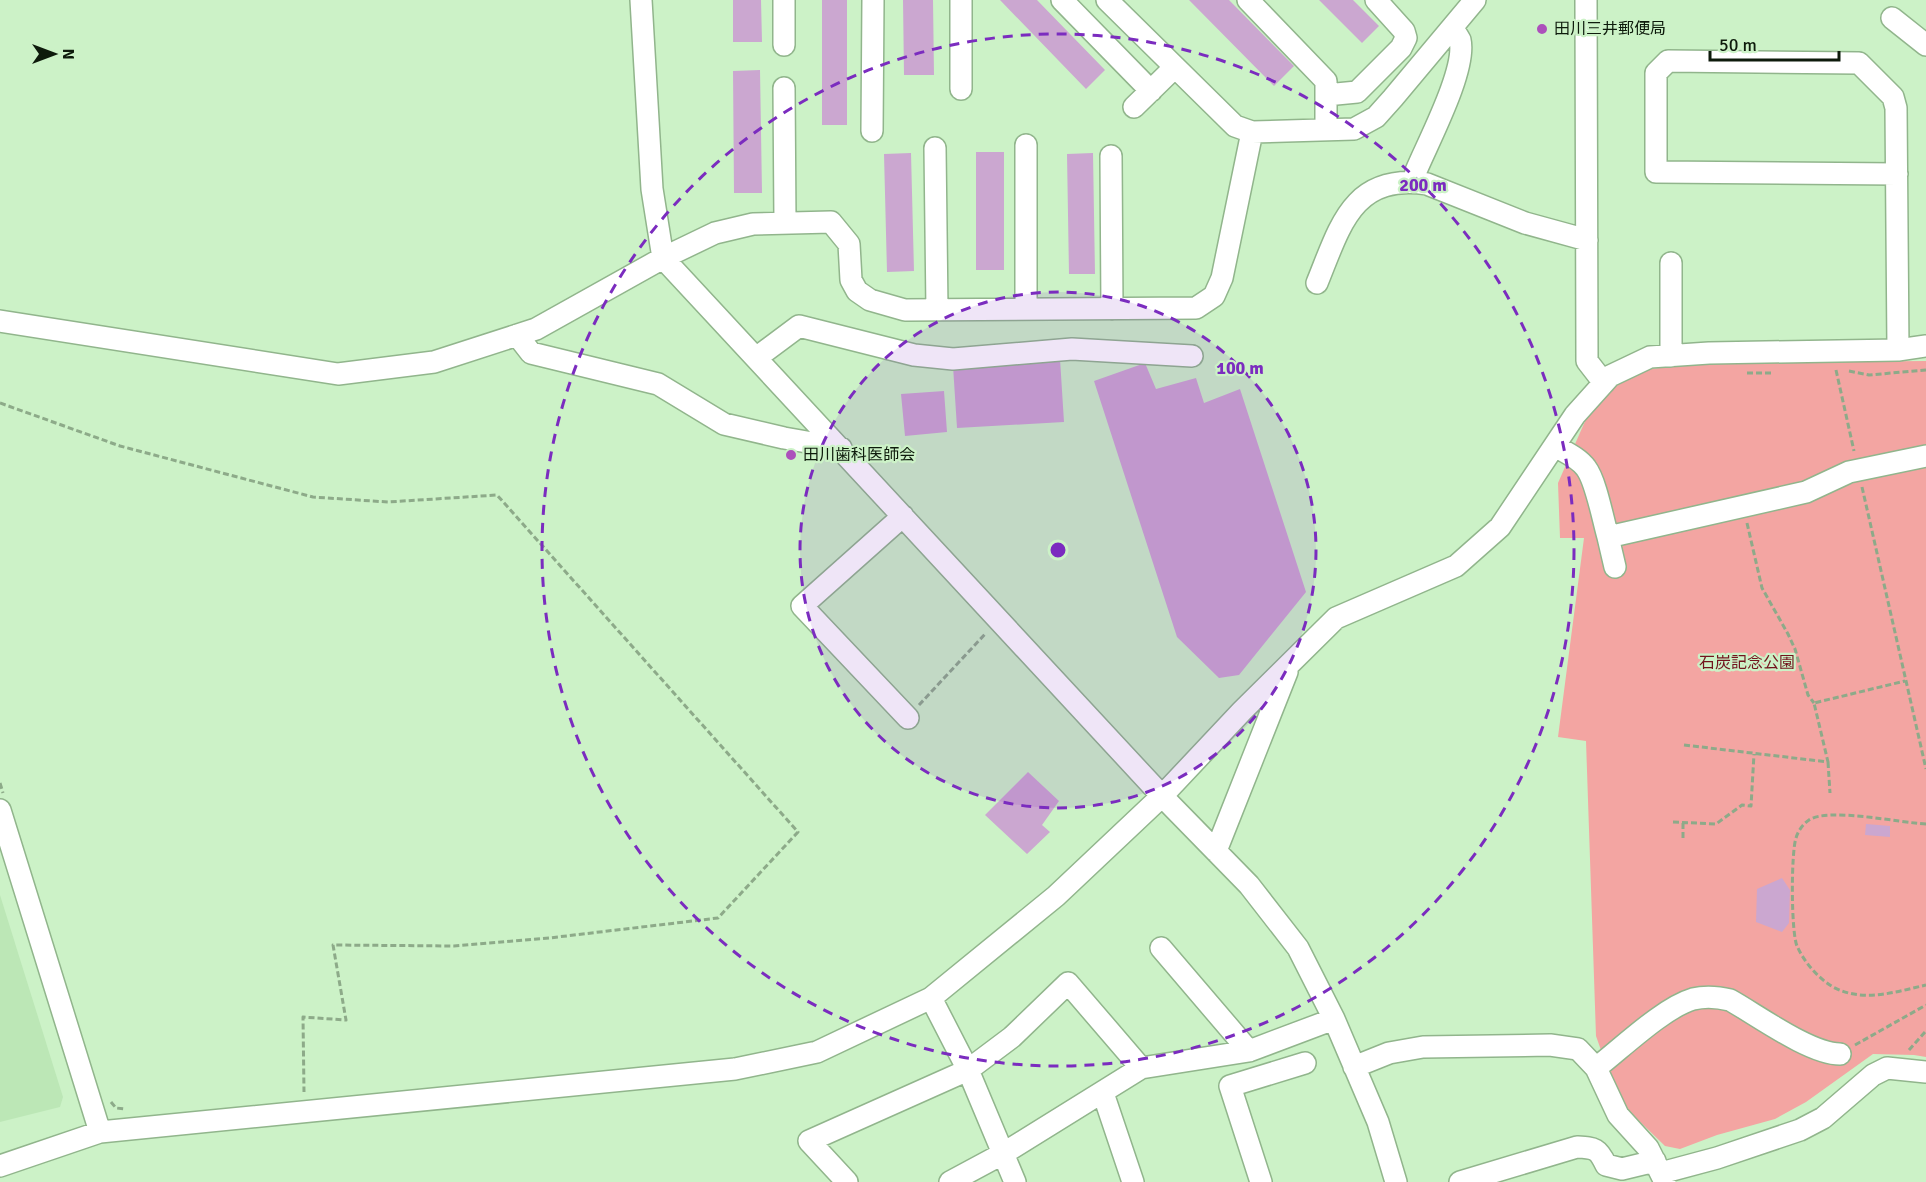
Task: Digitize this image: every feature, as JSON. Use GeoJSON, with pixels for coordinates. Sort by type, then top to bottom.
{"type":"FeatureCollection","features":[{"type":"Feature","properties":{"kind":"street"},"geometry":{"type":"LineString","coordinates":[[641,0],[652,189],[663,258],[1162,796],[1249,885],[1298,948],[1334,1019],[1378,1122],[1396,1182]]}},
{"type":"Feature","properties":{"kind":"street"},"geometry":{"type":"LineString","coordinates":[[784,0],[784,45]]}},
{"type":"Feature","properties":{"kind":"street"},"geometry":{"type":"LineString","coordinates":[[872,131],[873,0]]}},
{"type":"Feature","properties":{"kind":"street"},"geometry":{"type":"LineString","coordinates":[[961,0],[961,89]]}},
{"type":"Feature","properties":{"kind":"street"},"geometry":{"type":"LineString","coordinates":[[1062,0],[1151,91]]}},
{"type":"Feature","properties":{"kind":"street"},"geometry":{"type":"LineString","coordinates":[[1107,0],[1235,126],[1252,132],[1354,129],[1376,117],[1475,0]]}},
{"type":"Feature","properties":{"kind":"street"},"geometry":{"type":"LineString","coordinates":[[1248,0],[1326,81],[1326,129]]}},
{"type":"Feature","properties":{"kind":"street"},"geometry":{"type":"LineString","coordinates":[[1326,95],[1357,92],[1401,48],[1406,38],[1404,31],[1376,0]]}},
{"type":"Feature","properties":{"kind":"street"},"geometry":{"type":"LineString","coordinates":[[1586,0],[1587,361],[1604,383]]}},
{"type":"Feature","properties":{"kind":"street"},"geometry":{"type":"LineString","coordinates":[[1892,18],[1926,45]]}},
{"type":"Feature","properties":{"kind":"street"},"geometry":{"type":"LineString","coordinates":[[1414,182],[1416,171],[1457,74],[1461,52],[1459,39],[1452,28]]}},
{"type":"Feature","properties":{"kind":"street"},"geometry":{"type":"LineString","coordinates":[[1897,174],[1656,172],[1656,73],[1668,61],[1858,63],[1893,97],[1896,108],[1897,174],[1898,350]]}},
{"type":"Feature","properties":{"kind":"street"},"geometry":{"type":"LineString","coordinates":[[1134,107],[1175,67]]}},
{"type":"Feature","properties":{"kind":"street"},"geometry":{"type":"LineString","coordinates":[[784,88],[785,223]]}},
{"type":"Feature","properties":{"kind":"street"},"geometry":{"type":"LineString","coordinates":[[0,321],[338,374],[434,362],[536,329],[663,258],[715,233],[753,224],[831,222],[849,244],[851,280],[857,291],[870,300],[905,310],[1196,308],[1214,296],[1222,278],[1252,132]]}},
{"type":"Feature","properties":{"kind":"street"},"geometry":{"type":"LineString","coordinates":[[1026,145],[1026,309]]}},
{"type":"Feature","properties":{"kind":"street"},"geometry":{"type":"LineString","coordinates":[[935,148],[937,310]]}},
{"type":"Feature","properties":{"kind":"street"},"geometry":{"type":"LineString","coordinates":[[1112,156],[1112,309]]}},
{"type":"Feature","properties":{"kind":"street"},"geometry":{"type":"LineString","coordinates":[[1317,283],[1353,207],[1366,193],[1382,187],[1414,182],[1427,184],[1525,223],[1587,240]]}},
{"type":"Feature","properties":{"kind":"street"},"geometry":{"type":"LineString","coordinates":[[1671,263],[1671,356]]}},
{"type":"Feature","properties":{"kind":"street"},"geometry":{"type":"LineString","coordinates":[[756,358],[799,326],[914,355],[953,359],[1072,349],[1192,356]]}},
{"type":"Feature","properties":{"kind":"street"},"geometry":{"type":"LineString","coordinates":[[517,335],[531,353],[658,384],[723,424],[841,448]]}},
{"type":"Feature","properties":{"kind":"street"},"geometry":{"type":"LineString","coordinates":[[0,1166],[100,1132],[735,1069],[817,1052],[931,998],[1052,900],[1162,796],[1336,618],[1456,566],[1500,527],[1575,415],[1610,376],[1650,357],[1898,350],[1926,346]]}},
{"type":"Feature","properties":{"kind":"street"},"geometry":{"type":"LineString","coordinates":[[1555,446],[1587,468],[1592,477],[1615,567]]}},
{"type":"Feature","properties":{"kind":"street"},"geometry":{"type":"LineString","coordinates":[[1608,537],[1806,492],[1849,472],[1926,456]]}},
{"type":"Feature","properties":{"kind":"street"},"geometry":{"type":"LineString","coordinates":[[903,516],[802,606],[908,718]]}},
{"type":"Feature","properties":{"kind":"street"},"geometry":{"type":"LineString","coordinates":[[1216,851],[1291,663]]}},
{"type":"Feature","properties":{"kind":"street"},"geometry":{"type":"LineString","coordinates":[[2,802],[100,1132]]}},
{"type":"Feature","properties":{"kind":"street"},"geometry":{"type":"LineString","coordinates":[[1161,948],[1249,1051]]}},
{"type":"Feature","properties":{"kind":"street"},"geometry":{"type":"LineString","coordinates":[[847,1182],[809,1141],[968,1070],[1012,1037],[1068,983],[1141,1068]]}},
{"type":"Feature","properties":{"kind":"street"},"geometry":{"type":"LineString","coordinates":[[1596,1068],[1676,1005],[1695,998],[1715,997],[1730,1000],[1811,1046],[1840,1054]]}},
{"type":"Feature","properties":{"kind":"street"},"geometry":{"type":"LineString","coordinates":[[931,998],[968,1070],[1015,1182]]}},
{"type":"Feature","properties":{"kind":"street"},"geometry":{"type":"LineString","coordinates":[[950,1182],[1004,1153],[1141,1068],[1249,1051],[1334,1019]]}},
{"type":"Feature","properties":{"kind":"street"},"geometry":{"type":"LineString","coordinates":[[1354,1067],[1389,1053],[1423,1047],[1550,1045],[1578,1049],[1596,1068],[1618,1115],[1648,1148],[1660,1172]]}},
{"type":"Feature","properties":{"kind":"street"},"geometry":{"type":"LineString","coordinates":[[1261,1182],[1230,1086],[1305,1063]]}},
{"type":"Feature","properties":{"kind":"street"},"geometry":{"type":"LineString","coordinates":[[1460,1182],[1577,1147],[1599,1151],[1609,1173],[1622,1169],[1660,1172],[1717,1158],[1800,1130],[1823,1118],[1873,1075],[1887,1068],[1926,1072]]}},
{"type":"Feature","properties":{"kind":"street"},"geometry":{"type":"LineString","coordinates":[[1103,1093],[1134,1182]]}},
{"type":"Feature","properties":{"kind":"path"},"geometry":{"type":"LineString","coordinates":[[1836,368],[1869,375],[1926,370]]}},
{"type":"Feature","properties":{"kind":"path"},"geometry":{"type":"LineString","coordinates":[[0,403],[120,446],[313,497],[388,502],[498,495],[798,832],[718,918],[549,938],[454,946],[333,945],[346,1020],[303,1017],[304,1100]]}},
{"type":"Feature","properties":{"kind":"path"},"geometry":{"type":"LineString","coordinates":[[1747,522],[1762,588],[1795,649],[1808,695],[1814,703],[1828,762],[1830,793]]}},
{"type":"Feature","properties":{"kind":"path"},"geometry":{"type":"LineString","coordinates":[[908,718],[998,619]]}},
{"type":"Feature","properties":{"kind":"path"},"geometry":{"type":"LineString","coordinates":[[1814,703],[1905,681]]}},
{"type":"Feature","properties":{"kind":"path"},"geometry":{"type":"LineString","coordinates":[[1684,745],[1828,762]]}},
{"type":"Feature","properties":{"kind":"path"},"geometry":{"type":"LineString","coordinates":[[1672,822],[1716,824],[1742,805],[1751,806],[1754,754]]}},
{"type":"Feature","properties":{"kind":"path"},"geometry":{"type":"LineString","coordinates":[[0,783],[2,802]]}},
{"type":"Feature","properties":{"kind":"path"},"geometry":{"type":"LineString","coordinates":[[1926,824],[1840,815],[1824,815],[1808,820],[1800,829],[1794,846],[1792,914],[1796,945],[1818,976],[1833,987],[1868,996],[1926,985]]}},
{"type":"Feature","properties":{"kind":"path"},"geometry":{"type":"LineString","coordinates":[[1683,823],[1683,840]]}},
{"type":"Feature","properties":{"kind":"path"},"geometry":{"type":"LineString","coordinates":[[1840,1054],[1926,1005]]}},
{"type":"Feature","properties":{"kind":"path"},"geometry":{"type":"LineString","coordinates":[[1894,1068],[1926,1031]]}},
{"type":"Feature","properties":{"kind":"path"},"geometry":{"type":"LineString","coordinates":[[109,1100],[116,1108],[135,1111]]}},
{"type":"Feature","properties":{"kind":"shaded area"},"geometry":{"type":"Polygon","coordinates":[[[0,895],[63,1097],[60,1107],[0,1122],[0,895]]]}},
{"type":"Feature","properties":{"kind":"green space","name":"石炭記念公園"},"geometry":{"type":"Polygon","coordinates":[[[1926,361],[1926,1057],[1873,1054],[1806,1102],[1775,1119],[1717,1135],[1680,1149],[1665,1146],[1630,1112],[1614,1087],[1596,1036],[1586,741],[1558,737],[1584,538],[1560,538],[1558,483],[1586,419],[1620,381],[1642,370],[1705,363],[1926,361]]]}},
{"type":"Feature","properties":{"kind":"building"},"geometry":{"type":"Polygon","coordinates":[[[733,0],[761,0],[762,42],[733,42],[733,0]]]}},
{"type":"Feature","properties":{"kind":"building"},"geometry":{"type":"Polygon","coordinates":[[[822,0],[847,0],[847,125],[822,125],[822,0]]]}},
{"type":"Feature","properties":{"kind":"building"},"geometry":{"type":"Polygon","coordinates":[[[903,0],[933,0],[934,75],[904,75],[903,0]]]}},
{"type":"Feature","properties":{"kind":"building"},"geometry":{"type":"Polygon","coordinates":[[[1000,0],[1037,0],[1105,70],[1086,89],[1000,0]]]}},
{"type":"Feature","properties":{"kind":"building"},"geometry":{"type":"Polygon","coordinates":[[[1189,0],[1229,0],[1294,66],[1274,86],[1189,0]]]}},
{"type":"Feature","properties":{"kind":"building"},"geometry":{"type":"Polygon","coordinates":[[[1319,0],[1353,0],[1379,26],[1362,43],[1319,0]]]}},
{"type":"Feature","properties":{"kind":"building"},"geometry":{"type":"Polygon","coordinates":[[[760,70],[762,193],[734,193],[733,71],[760,70]]]}},
{"type":"Feature","properties":{"kind":"building"},"geometry":{"type":"Polygon","coordinates":[[[976,152],[1004,152],[1004,270],[976,270],[976,152]]]}},
{"type":"Feature","properties":{"kind":"building"},"geometry":{"type":"Polygon","coordinates":[[[911,153],[914,271],[887,272],[884,154],[911,153]]]}},
{"type":"Feature","properties":{"kind":"building"},"geometry":{"type":"Polygon","coordinates":[[[1093,153],[1095,274],[1069,274],[1067,154],[1093,153]]]}},
{"type":"Feature","properties":{"kind":"building"},"geometry":{"type":"Polygon","coordinates":[[[1060,359],[1064,422],[957,428],[953,366],[1060,359]]]}},
{"type":"Feature","properties":{"kind":"building"},"geometry":{"type":"Polygon","coordinates":[[[1145,363],[1156,389],[1196,378],[1204,403],[1240,389],[1306,592],[1239,675],[1219,678],[1177,637],[1094,381],[1145,363]]]}},
{"type":"Feature","properties":{"kind":"building"},"geometry":{"type":"Polygon","coordinates":[[[944,391],[947,432],[905,436],[901,394],[944,391]]]}},
{"type":"Feature","properties":{"kind":"building"},"geometry":{"type":"Polygon","coordinates":[[[1028,772],[1059,801],[1042,825],[1050,832],[1027,854],[985,815],[1028,772]]]}},
{"type":"Feature","properties":{"kind":"building"},"geometry":{"type":"Polygon","coordinates":[[[1866,824],[1890,826],[1890,837],[1865,835],[1866,824]]]}},
{"type":"Feature","properties":{"kind":"building"},"geometry":{"type":"Polygon","coordinates":[[[1782,878],[1790,890],[1789,923],[1782,932],[1756,922],[1757,889],[1782,878]]]}},
{"type":"Feature","properties":{"kind":"place","name":"田川三井郵便局"},"geometry":{"type":"Point","coordinates":[1542,29]}},
{"type":"Feature","properties":{"kind":"place","name":"田川歯科医師会"},"geometry":{"type":"Point","coordinates":[791,455]}}]}
